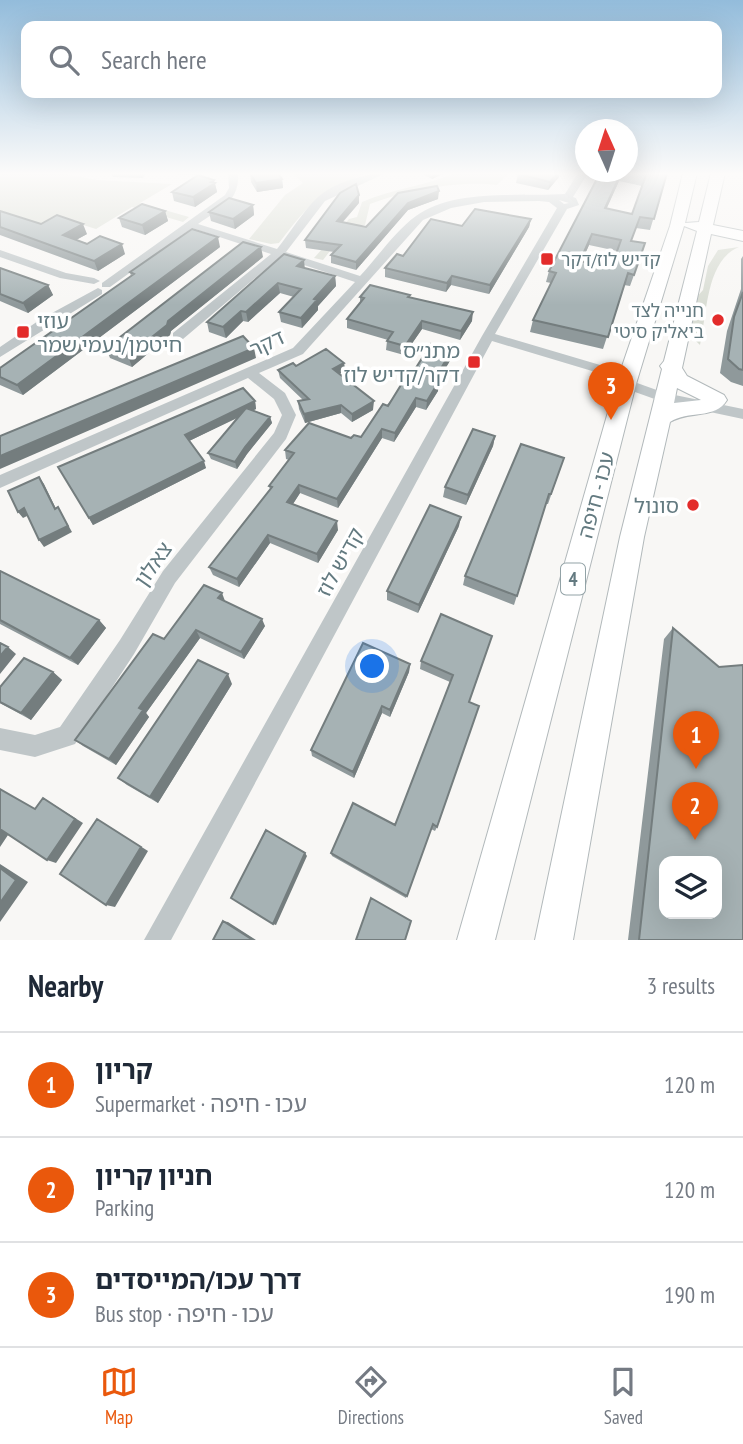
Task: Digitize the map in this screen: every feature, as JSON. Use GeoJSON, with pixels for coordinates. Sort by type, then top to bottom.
{"type":"FeatureCollection","features":[{"type":"Feature","properties":{"kind":"highway","name":"עכו - חיפה"},"geometry":{"type":"LineString","coordinates":[[476,940],[619,379],[679,217]]}},
{"type":"Feature","properties":{"kind":"highway","name":"עכו - חיפה"},"geometry":{"type":"LineString","coordinates":[[554,940],[632,537],[708,217]]}},
{"type":"Feature","properties":{"kind":"highway"},"geometry":{"type":"LineString","coordinates":[[678,220],[741,232]]}},
{"type":"Feature","properties":{"kind":"highway"},"geometry":{"type":"LineString","coordinates":[[706,225],[721,238],[741,232]]}},
{"type":"Feature","properties":{"kind":"highway"},"geometry":{"type":"LineString","coordinates":[[680,381],[712,403],[673,410],[664,393],[680,381]]}},
{"type":"Feature","properties":{"kind":"street"},"geometry":{"type":"LineString","coordinates":[[0,353],[203,217]]}},
{"type":"Feature","properties":{"kind":"street"},"geometry":{"type":"LineString","coordinates":[[178,336],[279,253],[308,217]]}},
{"type":"Feature","properties":{"kind":"street","name":"דקר"},"geometry":{"type":"LineString","coordinates":[[0,482],[298,351],[421,217]]}},
{"type":"Feature","properties":{"kind":"street","name":"קדיש לוז"},"geometry":{"type":"LineString","coordinates":[[157,940],[407,488],[552,217]]}},
{"type":"Feature","properties":{"kind":"street"},"geometry":{"type":"LineString","coordinates":[[192,225],[364,281]]}},
{"type":"Feature","properties":{"kind":"street"},"geometry":{"type":"LineString","coordinates":[[0,253],[64,276],[99,285]]}},
{"type":"Feature","properties":{"kind":"street"},"geometry":{"type":"LineString","coordinates":[[64,276],[82,290]]}},
{"type":"Feature","properties":{"kind":"street"},"geometry":{"type":"LineString","coordinates":[[63,312],[85,284],[99,285]]}},
{"type":"Feature","properties":{"kind":"street"},"geometry":{"type":"LineString","coordinates":[[488,336],[664,393]]}},
{"type":"Feature","properties":{"kind":"street","name":"צאלון"},"geometry":{"type":"LineString","coordinates":[[0,739],[35,746],[67,736],[127,648],[169,577],[281,435],[289,415],[280,396],[249,372]]}},
{"type":"Feature","properties":{"kind":"street"},"geometry":{"type":"LineString","coordinates":[[712,403],[743,406]]}},
{"type":"Feature","properties":{"kind":"street"},"geometry":{"type":"LineString","coordinates":[[712,403],[743,414]]}},
{"type":"Feature","properties":{"kind":"shaded area"},"geometry":{"type":"Polygon","coordinates":[[[16,217],[53,217],[39,225],[16,217]]]}},
{"type":"Feature","properties":{"kind":"shaded area"},"geometry":{"type":"Polygon","coordinates":[[[57,217],[116,217],[96,229],[57,217]]]}},
{"type":"Feature","properties":{"kind":"shaded area"},"geometry":{"type":"Polygon","coordinates":[[[166,217],[189,217],[183,222],[166,217]]]}},
{"type":"Feature","properties":{"kind":"shaded area"},"geometry":{"type":"Polygon","coordinates":[[[267,217],[300,217],[279,243],[249,239],[267,217]]]}},
{"type":"Feature","properties":{"kind":"shaded area"},"geometry":{"type":"Polygon","coordinates":[[[367,217],[365,225],[350,225],[323,260],[314,258],[349,219],[367,217]]]}},
{"type":"Feature","properties":{"kind":"shaded area"},"geometry":{"type":"Polygon","coordinates":[[[739,247],[720,263],[714,276],[700,345],[689,334],[695,299],[703,290],[708,266],[718,250],[739,247]]]}},
{"type":"Feature","properties":{"kind":"building"},"geometry":{"type":"Polygon","coordinates":[[[0,217],[19,217],[41,224],[54,217],[62,217],[83,224],[63,235],[87,244],[100,236],[122,244],[94,261],[0,227],[0,217]]]}},
{"type":"Feature","properties":{"kind":"building"},"geometry":{"type":"Polygon","coordinates":[[[121,217],[155,217],[142,225],[119,218],[121,217]]]}},
{"type":"Feature","properties":{"kind":"building"},"geometry":{"type":"Polygon","coordinates":[[[322,217],[340,217],[337,221],[366,227],[376,217],[396,217],[356,262],[331,255],[341,245],[305,240],[322,217]]]}},
{"type":"Feature","properties":{"kind":"building"},"geometry":{"type":"Polygon","coordinates":[[[469,217],[531,219],[490,285],[452,276],[447,283],[385,268],[397,254],[403,256],[431,219],[462,226],[469,217]]]}},
{"type":"Feature","properties":{"kind":"building"},"geometry":{"type":"Polygon","coordinates":[[[577,217],[655,217],[654,219],[640,217],[631,241],[645,243],[634,275],[628,273],[608,337],[533,320],[556,273],[549,271],[577,217]],[[592,234],[580,261],[611,268],[621,240],[592,234]]]}},
{"type":"Feature","properties":{"kind":"building"},"geometry":{"type":"Polygon","coordinates":[[[192,229],[218,237],[17,385],[0,377],[0,368],[134,274],[130,272],[192,229]]]}},
{"type":"Feature","properties":{"kind":"building"},"geometry":{"type":"Polygon","coordinates":[[[243,242],[261,247],[128,356],[106,348],[243,242]]]}},
{"type":"Feature","properties":{"kind":"building"},"geometry":{"type":"Polygon","coordinates":[[[284,254],[304,260],[297,266],[335,276],[301,318],[279,312],[301,289],[278,283],[246,312],[241,311],[223,327],[207,322],[284,254]]]}},
{"type":"Feature","properties":{"kind":"building"},"geometry":{"type":"Polygon","coordinates":[[[0,268],[48,285],[23,303],[0,294],[0,268]]]}},
{"type":"Feature","properties":{"kind":"building"},"geometry":{"type":"Polygon","coordinates":[[[370,285],[473,312],[461,331],[422,321],[405,346],[387,341],[393,332],[347,319],[364,298],[360,297],[370,285]]]}},
{"type":"Feature","properties":{"kind":"building"},"geometry":{"type":"Polygon","coordinates":[[[743,292],[743,370],[728,359],[734,317],[743,292]]]}},
{"type":"Feature","properties":{"kind":"building"},"geometry":{"type":"Polygon","coordinates":[[[243,336],[254,348],[0,456],[0,436],[243,336]]]}},
{"type":"Feature","properties":{"kind":"building"},"geometry":{"type":"Polygon","coordinates":[[[431,344],[452,350],[434,380],[439,381],[427,401],[416,398],[395,433],[382,429],[337,499],[299,485],[287,502],[337,521],[317,554],[268,535],[237,579],[209,567],[272,487],[269,486],[294,453],[285,450],[309,423],[351,438],[354,435],[361,437],[383,404],[388,406],[409,372],[412,374],[431,344]]]}},
{"type":"Feature","properties":{"kind":"building"},"geometry":{"type":"Polygon","coordinates":[[[326,349],[344,363],[333,369],[374,401],[352,414],[341,405],[304,414],[298,401],[309,399],[278,370],[293,363],[296,366],[326,349]]]}},
{"type":"Feature","properties":{"kind":"building"},"geometry":{"type":"Polygon","coordinates":[[[243,388],[255,401],[185,435],[204,461],[89,518],[58,467],[243,388]]]}},
{"type":"Feature","properties":{"kind":"building"},"geometry":{"type":"Polygon","coordinates":[[[246,408],[270,417],[235,462],[208,453],[246,408]]]}},
{"type":"Feature","properties":{"kind":"building"},"geometry":{"type":"Polygon","coordinates":[[[473,429],[495,436],[468,495],[445,487],[473,429]]]}},
{"type":"Feature","properties":{"kind":"building"},"geometry":{"type":"Polygon","coordinates":[[[521,444],[564,458],[549,494],[517,596],[465,576],[521,444]]]}},
{"type":"Feature","properties":{"kind":"building"},"geometry":{"type":"Polygon","coordinates":[[[39,477],[55,509],[58,507],[68,526],[39,540],[24,508],[18,512],[8,491],[39,477]]]}},
{"type":"Feature","properties":{"kind":"building"},"geometry":{"type":"Polygon","coordinates":[[[430,505],[461,517],[419,605],[387,591],[430,505]]]}},
{"type":"Feature","properties":{"kind":"building"},"geometry":{"type":"Polygon","coordinates":[[[0,571],[99,620],[70,658],[0,620],[0,571]]]}},
{"type":"Feature","properties":{"kind":"building"},"geometry":{"type":"Polygon","coordinates":[[[204,585],[222,593],[218,598],[262,619],[241,652],[196,630],[139,708],[143,710],[109,759],[75,740],[153,634],[164,639],[204,585]]]}},
{"type":"Feature","properties":{"kind":"building"},"geometry":{"type":"Polygon","coordinates":[[[441,614],[492,636],[469,702],[479,706],[437,827],[433,824],[407,896],[331,853],[353,803],[395,825],[453,675],[421,661],[441,614]]]}},
{"type":"Feature","properties":{"kind":"building"},"geometry":{"type":"Polygon","coordinates":[[[673,628],[719,667],[743,665],[743,940],[639,940],[673,628]]]}},
{"type":"Feature","properties":{"kind":"building"},"geometry":{"type":"Polygon","coordinates":[[[0,643],[8,647],[0,656],[0,643]]]}},
{"type":"Feature","properties":{"kind":"building"},"geometry":{"type":"Polygon","coordinates":[[[363,643],[410,664],[390,710],[382,706],[353,772],[311,750],[363,643]]]}},
{"type":"Feature","properties":{"kind":"building"},"geometry":{"type":"Polygon","coordinates":[[[24,658],[53,672],[21,713],[0,702],[0,687],[24,658]]]}},
{"type":"Feature","properties":{"kind":"building"},"geometry":{"type":"Polygon","coordinates":[[[198,660],[228,674],[150,797],[118,778],[198,660]]]}},
{"type":"Feature","properties":{"kind":"building"},"geometry":{"type":"Polygon","coordinates":[[[0,789],[35,809],[43,798],[75,819],[47,860],[0,829],[0,789]]]}},
{"type":"Feature","properties":{"kind":"building"},"geometry":{"type":"Polygon","coordinates":[[[97,819],[141,847],[106,905],[60,874],[97,819]]]}},
{"type":"Feature","properties":{"kind":"building"},"geometry":{"type":"Polygon","coordinates":[[[266,830],[305,853],[273,924],[231,898],[266,830]]]}},
{"type":"Feature","properties":{"kind":"building"},"geometry":{"type":"Polygon","coordinates":[[[0,868],[16,880],[0,903],[0,868]]]}},
{"type":"Feature","properties":{"kind":"building"},"geometry":{"type":"Polygon","coordinates":[[[371,898],[411,921],[405,940],[356,940],[371,898]]]}},
{"type":"Feature","properties":{"kind":"building"},"geometry":{"type":"Polygon","coordinates":[[[223,921],[253,940],[213,940],[223,921]]]}},
{"type":"Feature","properties":{"kind":"place","name":"קדיש לוז/דקר"},"geometry":{"type":"Point","coordinates":[547,259]}},
{"type":"Feature","properties":{"kind":"place","name":"חנייה לצד ביאליק סיטי"},"geometry":{"type":"Point","coordinates":[718,320]}},
{"type":"Feature","properties":{"kind":"place","name":"עוזי חיטמן/נעמי שמר"},"geometry":{"type":"Point","coordinates":[23,332]}},
{"type":"Feature","properties":{"kind":"place","name":"מתנ״ס דקר/קדיש לוז"},"geometry":{"type":"Point","coordinates":[474,362]}},
{"type":"Feature","properties":{"kind":"place","name":"דרך עכו/המייסדים"},"geometry":{"type":"Point","coordinates":[611,420]}},
{"type":"Feature","properties":{"kind":"place","name":"סונול"},"geometry":{"type":"Point","coordinates":[693,505]}},
{"type":"Feature","properties":{"kind":"place","name":"קריון"},"geometry":{"type":"Point","coordinates":[696,769]}},
{"type":"Feature","properties":{"kind":"place","name":"חניון קריון"},"geometry":{"type":"Point","coordinates":[695,840]}}]}
